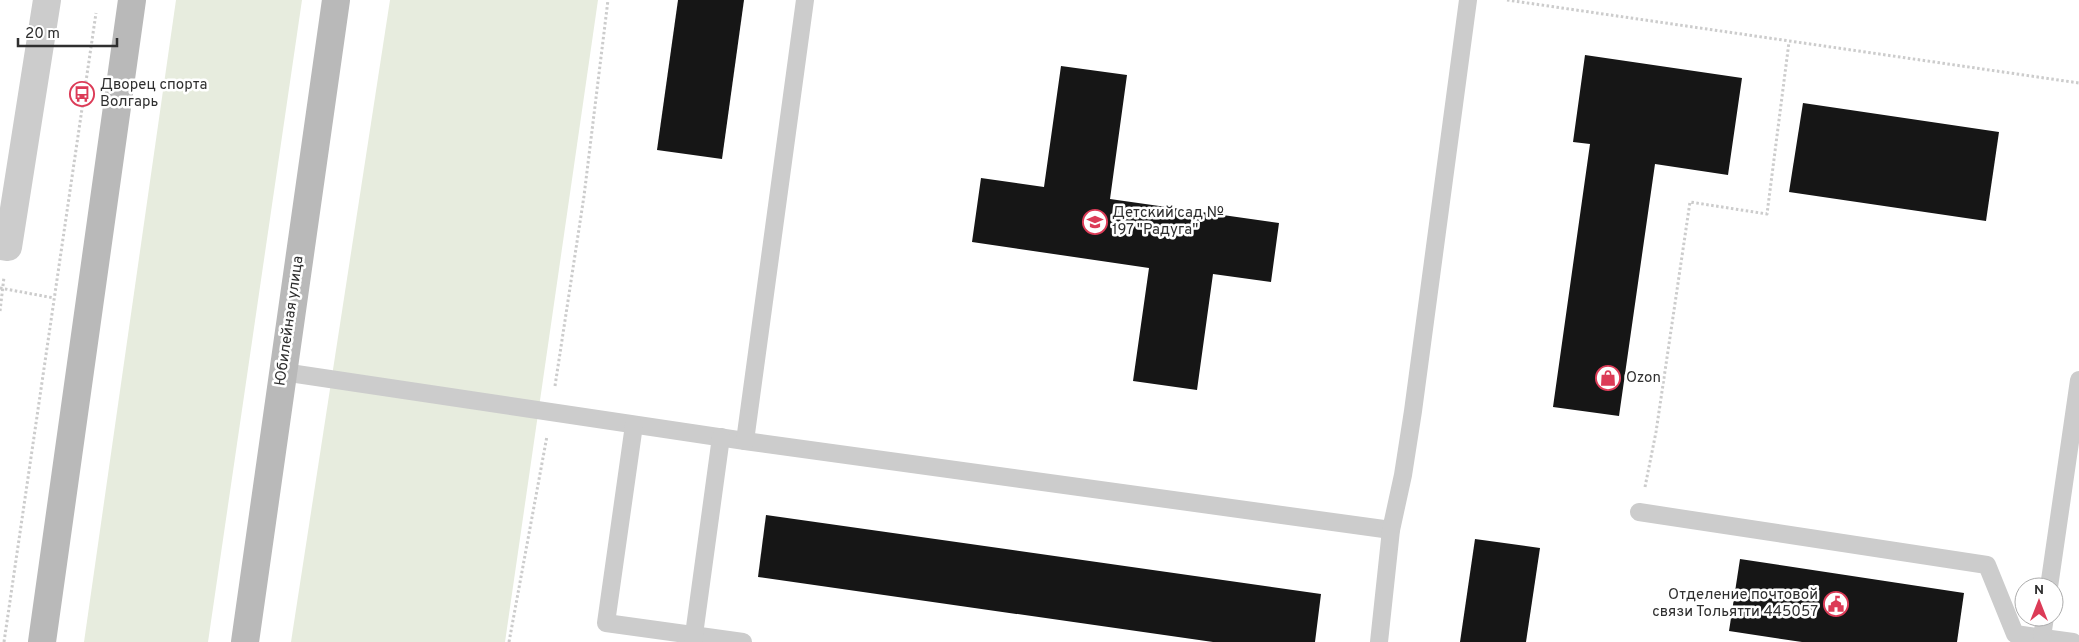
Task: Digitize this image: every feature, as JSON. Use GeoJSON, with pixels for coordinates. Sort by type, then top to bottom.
{"type":"FeatureCollection","features":[{"type":"Feature","properties":{"kind":"main road"},"geometry":{"type":"LineString","coordinates":[[42,642],[132,0]]}},
{"type":"Feature","properties":{"kind":"main road","name":"Юбилейная улица"},"geometry":{"type":"LineString","coordinates":[[245,642],[336,0]]}},
{"type":"Feature","properties":{"kind":"street"},"geometry":{"type":"LineString","coordinates":[[0,246],[8,247],[46,0]]}},
{"type":"Feature","properties":{"kind":"lane"},"geometry":{"type":"LineString","coordinates":[[745,441],[805,0]]}},
{"type":"Feature","properties":{"kind":"lane"},"geometry":{"type":"LineString","coordinates":[[1379,642],[1390,530],[1403,475],[1409,438],[1468,0]]}},
{"type":"Feature","properties":{"kind":"lane"},"geometry":{"type":"LineString","coordinates":[[283,372],[745,441],[1390,530]]}},
{"type":"Feature","properties":{"kind":"lane"},"geometry":{"type":"LineString","coordinates":[[2050,577],[2079,380]]}},
{"type":"Feature","properties":{"kind":"lane"},"geometry":{"type":"LineString","coordinates":[[634,424],[606,623],[694,639],[743,642]]}},
{"type":"Feature","properties":{"kind":"lane"},"geometry":{"type":"LineString","coordinates":[[694,639],[721,437]]}},
{"type":"Feature","properties":{"kind":"lane"},"geometry":{"type":"LineString","coordinates":[[1640,512],[1987,565],[2015,634],[2073,642]]}},
{"type":"Feature","properties":{"kind":"lane"},"geometry":{"type":"LineString","coordinates":[[2042,638],[2044,627]]}},
{"type":"Feature","properties":{"kind":"path"},"geometry":{"type":"LineString","coordinates":[[508,642],[551,413],[584,196],[608,0]]}},
{"type":"Feature","properties":{"kind":"path"},"geometry":{"type":"LineString","coordinates":[[1507,0],[1789,42],[2079,82]]}},
{"type":"Feature","properties":{"kind":"path"},"geometry":{"type":"LineString","coordinates":[[4,642],[97,10]]}},
{"type":"Feature","properties":{"kind":"path"},"geometry":{"type":"LineString","coordinates":[[1640,512],[1656,432],[1690,202],[1767,214],[1789,42]]}},
{"type":"Feature","properties":{"kind":"path"},"geometry":{"type":"LineString","coordinates":[[0,288],[54,298]]}},
{"type":"Feature","properties":{"kind":"shaded area"},"geometry":{"type":"Polygon","coordinates":[[[176,0],[302,0],[208,642],[84,642],[176,0]]]}},
{"type":"Feature","properties":{"kind":"shaded area"},"geometry":{"type":"Polygon","coordinates":[[[390,0],[598,0],[505,642],[291,642],[390,0]]]}},
{"type":"Feature","properties":{"kind":"building"},"geometry":{"type":"Polygon","coordinates":[[[678,0],[744,0],[722,159],[657,150],[678,0]]]}},
{"type":"Feature","properties":{"kind":"building"},"geometry":{"type":"Polygon","coordinates":[[[1585,55],[1742,78],[1728,175],[1655,164],[1619,416],[1553,407],[1590,144],[1573,142],[1585,55]]]}},
{"type":"Feature","properties":{"kind":"building"},"geometry":{"type":"Polygon","coordinates":[[[1061,66],[1127,75],[1110,199],[1279,223],[1271,282],[1213,274],[1197,390],[1133,381],[1149,268],[972,242],[981,178],[1044,187],[1061,66]]]}},
{"type":"Feature","properties":{"kind":"building"},"geometry":{"type":"Polygon","coordinates":[[[1803,103],[1999,132],[1986,221],[1789,192],[1803,103]]]}},
{"type":"Feature","properties":{"kind":"building"},"geometry":{"type":"Polygon","coordinates":[[[766,515],[1321,594],[1315,642],[1213,642],[758,577],[766,515]]]}},
{"type":"Feature","properties":{"kind":"building"},"geometry":{"type":"Polygon","coordinates":[[[1475,539],[1540,548],[1526,642],[1460,642],[1475,539]]]}},
{"type":"Feature","properties":{"kind":"building"},"geometry":{"type":"Polygon","coordinates":[[[1740,559],[1964,593],[1957,642],[1802,642],[1729,631],[1740,559]]]}},
{"type":"Feature","properties":{"kind":"place","name":"Дворец спорта Волгарь"},"geometry":{"type":"Point","coordinates":[82,94]}},
{"type":"Feature","properties":{"kind":"place","name":"Детский сад № 197 \"Радуга\""},"geometry":{"type":"Point","coordinates":[1095,222]}},
{"type":"Feature","properties":{"kind":"place","name":"Ozon"},"geometry":{"type":"Point","coordinates":[1608,378]}},
{"type":"Feature","properties":{"kind":"place","name":"Отделение почтовой связи Тольятти 445057"},"geometry":{"type":"Point","coordinates":[1836,604]}}]}
